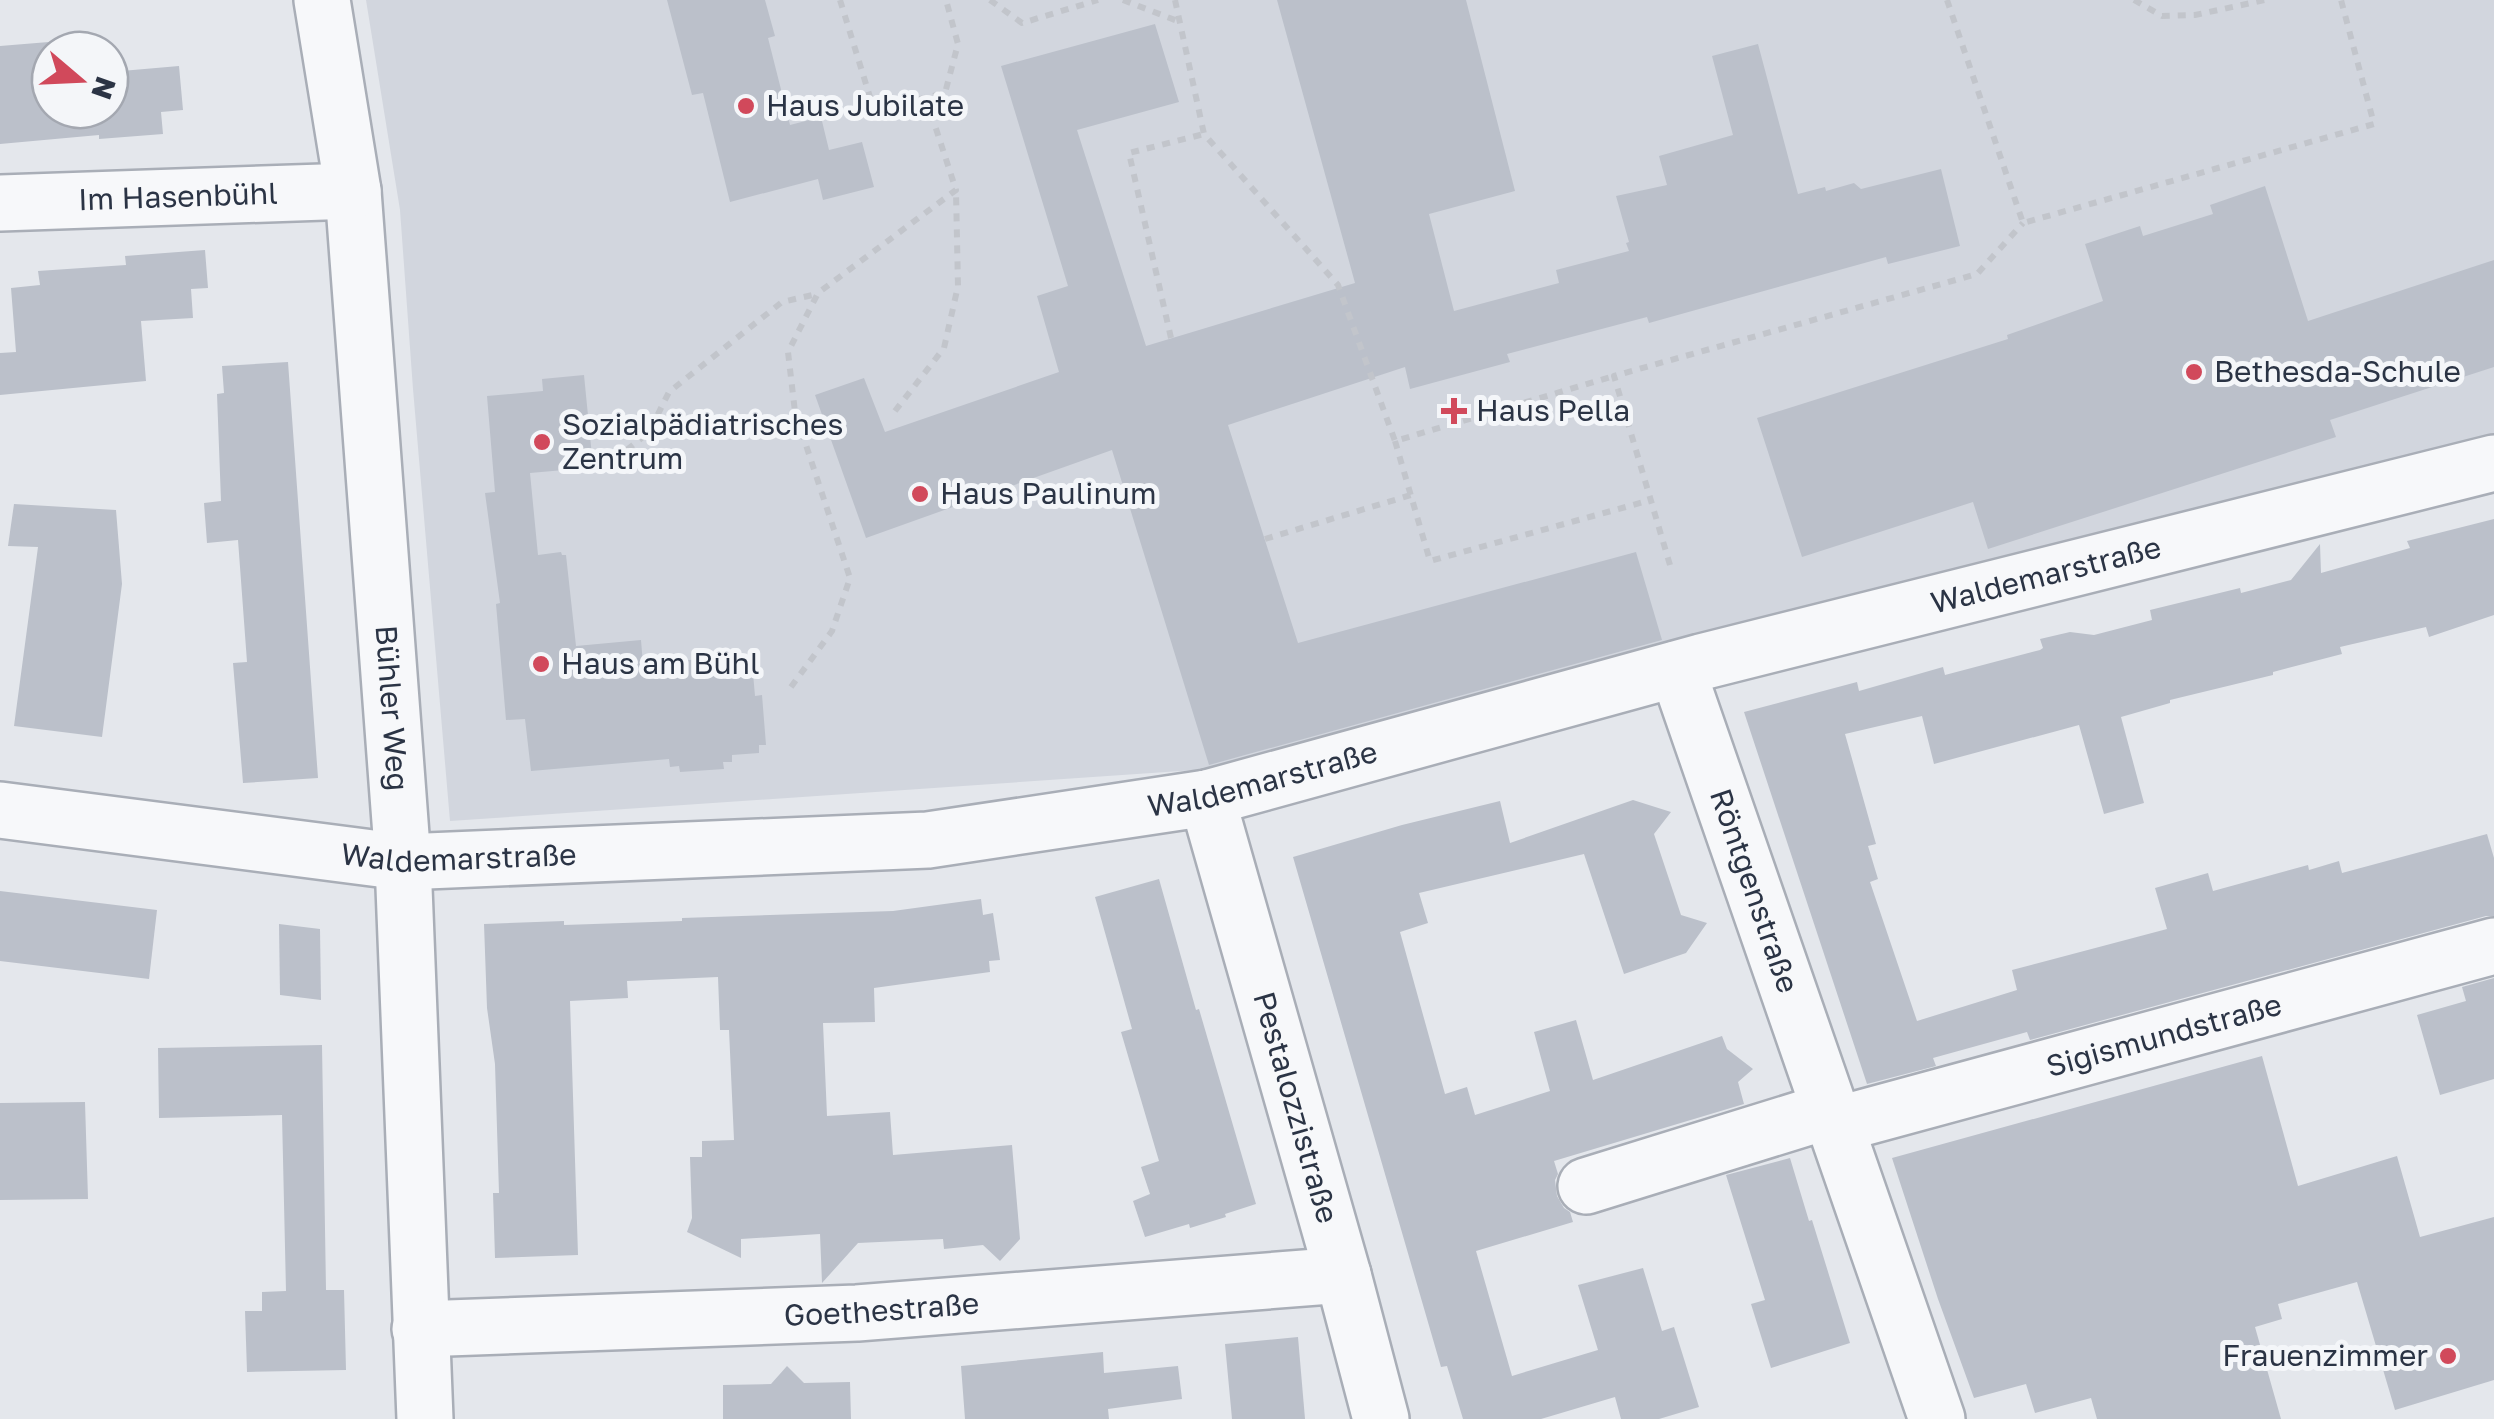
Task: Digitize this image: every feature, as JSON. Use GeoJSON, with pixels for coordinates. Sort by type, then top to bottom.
{"type":"FeatureCollection","features":[{"type":"Feature","properties":{"kind":"street","name":"Bühler Weg"},"geometry":{"type":"LineString","coordinates":[[322,0],[353,191],[403,862],[425,1419]]}},
{"type":"Feature","properties":{"kind":"street","name":"Im Hasenbühl"},"geometry":{"type":"LineString","coordinates":[[0,203],[353,191]]}},
{"type":"Feature","properties":{"kind":"street","name":"Waldemarstraße"},"geometry":{"type":"LineString","coordinates":[[0,810],[403,862],[928,840],[1207,798],[1677,669],[2494,464]]}},
{"type":"Feature","properties":{"kind":"street","name":"Röntgenstraße"},"geometry":{"type":"LineString","coordinates":[[1677,669],[1937,1419]]}},
{"type":"Feature","properties":{"kind":"street","name":"Pestalozzistraße"},"geometry":{"type":"LineString","coordinates":[[1207,798],[1381,1419]]}},
{"type":"Feature","properties":{"kind":"street","name":"Sigismundstraße"},"geometry":{"type":"LineString","coordinates":[[1834,1118],[2494,946]]}},
{"type":"Feature","properties":{"kind":"street"},"geometry":{"type":"LineString","coordinates":[[1586,1186],[1834,1118]]}},
{"type":"Feature","properties":{"kind":"street","name":"Goethestraße"},"geometry":{"type":"LineString","coordinates":[[420,1329],[857,1313],[1343,1275]]}},
{"type":"Feature","properties":{"kind":"path"},"geometry":{"type":"LineString","coordinates":[[840,0],[874,110],[944,93],[958,44],[946,0]]}},
{"type":"Feature","properties":{"kind":"path"},"geometry":{"type":"LineString","coordinates":[[990,0],[1022,23],[1098,0]]}},
{"type":"Feature","properties":{"kind":"path"},"geometry":{"type":"LineString","coordinates":[[1123,0],[1180,22]]}},
{"type":"Feature","properties":{"kind":"path"},"geometry":{"type":"LineString","coordinates":[[1176,0],[1204,134],[1338,284],[1395,441],[1430,561],[1651,500]]}},
{"type":"Feature","properties":{"kind":"path"},"geometry":{"type":"LineString","coordinates":[[1947,0],[2023,223]]}},
{"type":"Feature","properties":{"kind":"path"},"geometry":{"type":"LineString","coordinates":[[2134,0],[2162,16],[2194,15],[2265,0]]}},
{"type":"Feature","properties":{"kind":"path"},"geometry":{"type":"LineString","coordinates":[[1395,441],[1977,274],[2023,223],[2374,124],[2342,0]]}},
{"type":"Feature","properties":{"kind":"path"},"geometry":{"type":"LineString","coordinates":[[895,412],[944,348],[958,286],[956,190],[926,98]]}},
{"type":"Feature","properties":{"kind":"path"},"geometry":{"type":"LineString","coordinates":[[1172,338],[1129,153],[1204,134]]}},
{"type":"Feature","properties":{"kind":"path"},"geometry":{"type":"LineString","coordinates":[[602,470],[648,432],[669,392],[782,302],[818,294],[956,190]]}},
{"type":"Feature","properties":{"kind":"path"},"geometry":{"type":"LineString","coordinates":[[792,687],[832,631],[850,578],[795,412],[788,352],[818,294]]}},
{"type":"Feature","properties":{"kind":"path"},"geometry":{"type":"LineString","coordinates":[[1614,376],[1670,564]]}},
{"type":"Feature","properties":{"kind":"path"},"geometry":{"type":"LineString","coordinates":[[1265,540],[1411,495]]}},
{"type":"Feature","properties":{"kind":"shaded area","name":"Haus Pella"},"geometry":{"type":"Polygon","coordinates":[[[366,0],[2494,0],[2494,433],[1585,686],[1579,666],[1210,769],[450,821],[400,210],[366,0]]]}},
{"type":"Feature","properties":{"kind":"building","name":"Haus Jubilate"},"geometry":{"type":"Polygon","coordinates":[[[667,0],[765,0],[775,36],[768,38],[790,125],[821,117],[829,150],[862,142],[874,187],[823,200],[818,179],[730,202],[703,93],[692,95],[667,0]]]}},
{"type":"Feature","properties":{"kind":"building"},"geometry":{"type":"Polygon","coordinates":[[[1277,0],[1466,0],[1515,191],[1429,214],[1454,311],[1559,283],[1556,270],[1629,251],[1616,196],[1667,185],[1659,156],[1733,135],[1712,56],[1758,44],[1798,194],[1854,183],[1861,189],[1941,169],[1960,246],[1888,264],[1886,257],[1649,323],[1647,317],[1507,354],[1510,362],[1410,389],[1405,367],[1228,425],[1298,643],[1636,552],[1662,640],[1209,765],[1112,450],[866,538],[815,395],[864,378],[885,432],[1059,372],[1037,296],[1068,286],[1001,66],[1155,24],[1179,102],[1077,130],[1146,346],[1355,283],[1277,0]]]}},
{"type":"Feature","properties":{"kind":"building"},"geometry":{"type":"Polygon","coordinates":[[[30,44],[30,130],[130,130],[130,70],[179,66],[183,110],[161,112],[163,134],[0,144],[0,46],[30,44]]]}},
{"type":"Feature","properties":{"kind":"building","name":"Bethesda-Schule"},"geometry":{"type":"Polygon","coordinates":[[[2265,186],[2308,321],[2494,260],[2494,367],[2330,420],[2336,437],[1988,549],[1973,502],[1802,557],[1757,418],[2008,339],[2007,335],[2103,301],[2085,244],[2140,226],[2143,236],[2213,214],[2210,205],[2265,186]]]}},
{"type":"Feature","properties":{"kind":"building"},"geometry":{"type":"Polygon","coordinates":[[[205,250],[208,288],[191,289],[193,318],[141,321],[146,381],[0,395],[0,353],[16,352],[11,288],[40,285],[38,271],[126,265],[125,256],[205,250]]]}},
{"type":"Feature","properties":{"kind":"building"},"geometry":{"type":"Polygon","coordinates":[[[288,362],[318,778],[243,783],[233,663],[247,662],[238,540],[207,543],[204,503],[221,501],[217,394],[224,393],[222,366],[288,362]]]}},
{"type":"Feature","properties":{"kind":"building"},"geometry":{"type":"Polygon","coordinates":[[[584,375],[592,456],[563,458],[564,470],[530,473],[538,555],[566,555],[576,646],[641,640],[643,664],[724,657],[725,665],[752,662],[755,696],[762,695],[766,745],[759,745],[759,753],[732,755],[732,762],[723,762],[724,769],[680,772],[679,766],[670,767],[669,759],[531,771],[525,719],[506,720],[496,604],[500,603],[485,493],[495,492],[487,396],[543,391],[542,379],[584,375]]]}},
{"type":"Feature","properties":{"kind":"building"},"geometry":{"type":"Polygon","coordinates":[[[14,504],[116,510],[122,584],[102,737],[14,726],[38,547],[8,546],[14,504]]]}},
{"type":"Feature","properties":{"kind":"building"},"geometry":{"type":"Polygon","coordinates":[[[2494,519],[2494,615],[2429,637],[2426,627],[2340,647],[2342,654],[2121,717],[2144,803],[2104,814],[2079,725],[1934,764],[1922,716],[1845,734],[1876,844],[1868,846],[1878,879],[1870,882],[1917,1021],[2017,990],[2012,970],[2167,929],[2155,888],[2208,873],[2213,891],[2308,865],[2309,870],[2339,861],[2342,873],[2487,834],[2494,858],[2494,916],[2030,1040],[2027,1032],[1933,1058],[1936,1066],[1867,1084],[1744,712],[1857,682],[1859,691],[1943,667],[1945,675],[2040,650],[2040,639],[2070,632],[2094,635],[2152,620],[2150,610],[2291,580],[2320,544],[2321,573],[2410,548],[2407,541],[2494,519]]]}},
{"type":"Feature","properties":{"kind":"building"},"geometry":{"type":"Polygon","coordinates":[[[1633,800],[1671,812],[1654,834],[1681,915],[1707,923],[1686,953],[1624,974],[1584,854],[1419,893],[1428,923],[1400,932],[1445,1094],[1467,1087],[1475,1115],[1550,1091],[1534,1032],[1576,1020],[1593,1080],[1722,1036],[1727,1049],[1753,1069],[1738,1082],[1744,1104],[1554,1161],[1557,1196],[1573,1222],[1476,1251],[1512,1376],[1598,1350],[1578,1285],[1643,1268],[1662,1331],[1674,1327],[1699,1407],[1659,1419],[1621,1419],[1615,1397],[1541,1419],[1463,1419],[1447,1366],[1441,1367],[1293,857],[1500,801],[1510,843],[1633,800]]]}},
{"type":"Feature","properties":{"kind":"building"},"geometry":{"type":"Polygon","coordinates":[[[1159,879],[1256,1204],[1190,1228],[1189,1224],[1145,1237],[1133,1201],[1150,1194],[1141,1167],[1159,1161],[1121,1032],[1132,1029],[1095,897],[1159,879]]]}},
{"type":"Feature","properties":{"kind":"building"},"geometry":{"type":"Polygon","coordinates":[[[0,891],[157,910],[149,979],[0,961],[0,891]]]}},
{"type":"Feature","properties":{"kind":"building"},"geometry":{"type":"Polygon","coordinates":[[[981,899],[983,915],[993,913],[1000,960],[989,961],[990,972],[874,988],[875,1022],[823,1023],[827,1116],[890,1112],[893,1155],[1012,1145],[1020,1239],[1000,1261],[983,1245],[944,1249],[943,1239],[858,1243],[822,1283],[820,1234],[741,1239],[741,1258],[687,1232],[692,1218],[690,1157],[702,1157],[702,1141],[734,1140],[729,1030],[720,1030],[718,977],[627,981],[628,998],[570,1001],[578,1255],[495,1258],[493,1193],[499,1193],[495,1064],[487,1008],[484,924],[564,921],[564,925],[893,911],[981,899]]]}},
{"type":"Feature","properties":{"kind":"building"},"geometry":{"type":"Polygon","coordinates":[[[279,924],[320,929],[321,1000],[280,995],[279,924]]]}},
{"type":"Feature","properties":{"kind":"building"},"geometry":{"type":"Polygon","coordinates":[[[2494,978],[2494,1079],[2440,1095],[2417,1015],[2466,1001],[2462,987],[2494,978]]]}},
{"type":"Feature","properties":{"kind":"building"},"geometry":{"type":"Polygon","coordinates":[[[322,1045],[326,1290],[344,1290],[346,1370],[247,1372],[245,1311],[262,1311],[262,1292],[286,1291],[282,1115],[159,1118],[158,1048],[322,1045]]]}},
{"type":"Feature","properties":{"kind":"building"},"geometry":{"type":"Polygon","coordinates":[[[2262,1056],[2298,1186],[2397,1156],[2420,1237],[2494,1217],[2494,1380],[2395,1410],[2357,1282],[2278,1304],[2282,1319],[2255,1327],[2281,1419],[2097,1419],[2091,1398],[2035,1413],[2026,1384],[1974,1398],[1892,1158],[2262,1056]]]}},
{"type":"Feature","properties":{"kind":"building"},"geometry":{"type":"Polygon","coordinates":[[[85,1102],[88,1199],[0,1200],[0,1103],[85,1102]]]}},
{"type":"Feature","properties":{"kind":"building"},"geometry":{"type":"Polygon","coordinates":[[[1790,1158],[1850,1343],[1771,1368],[1751,1304],[1765,1300],[1726,1175],[1790,1158]]]}},
{"type":"Feature","properties":{"kind":"building"},"geometry":{"type":"Polygon","coordinates":[[[1298,1337],[1305,1419],[1232,1419],[1225,1344],[1298,1337]]]}},
{"type":"Feature","properties":{"kind":"building"},"geometry":{"type":"Polygon","coordinates":[[[1103,1352],[1104,1373],[1178,1366],[1182,1399],[1108,1409],[1109,1419],[965,1419],[961,1366],[1103,1352]]]}},
{"type":"Feature","properties":{"kind":"building"},"geometry":{"type":"Polygon","coordinates":[[[787,1366],[804,1383],[850,1382],[851,1419],[723,1419],[723,1385],[771,1384],[787,1366]]]}},
{"type":"Feature","properties":{"kind":"place","name":"Haus Jubilate"},"geometry":{"type":"Point","coordinates":[746,106]}},
{"type":"Feature","properties":{"kind":"place","name":"Bethesda-Schule"},"geometry":{"type":"Point","coordinates":[2194,372]}},
{"type":"Feature","properties":{"kind":"place","name":"Haus Pella"},"geometry":{"type":"Point","coordinates":[1454,411]}},
{"type":"Feature","properties":{"kind":"place","name":"Sozialpädiatrisches Zentrum"},"geometry":{"type":"Point","coordinates":[542,442]}},
{"type":"Feature","properties":{"kind":"place","name":"Haus Paulinum"},"geometry":{"type":"Point","coordinates":[920,494]}},
{"type":"Feature","properties":{"kind":"place","name":"Haus am Bühl"},"geometry":{"type":"Point","coordinates":[541,664]}},
{"type":"Feature","properties":{"kind":"place","name":"Frauenzimmer"},"geometry":{"type":"Point","coordinates":[2448,1356]}}]}
